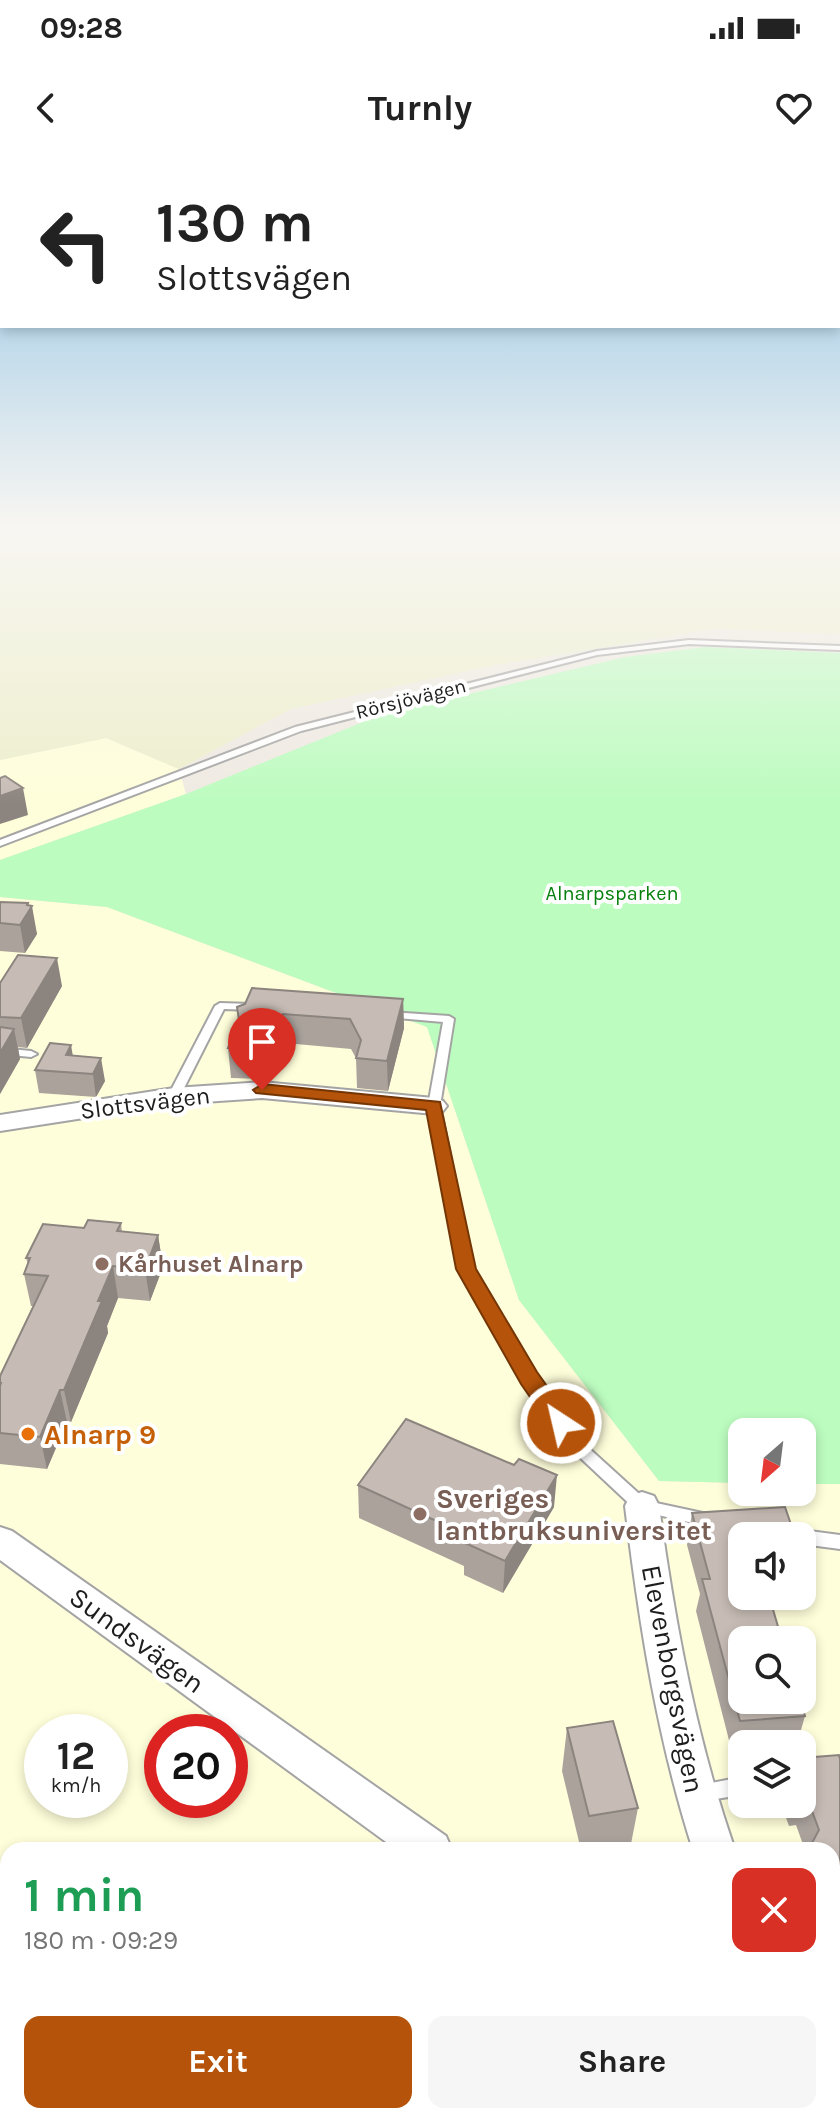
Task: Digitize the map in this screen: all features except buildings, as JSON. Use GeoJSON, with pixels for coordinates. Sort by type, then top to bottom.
{"type":"FeatureCollection","features":[{"type":"Feature","properties":{"kind":"street","name":"Slottsvägen"},"geometry":{"type":"LineString","coordinates":[[0,1123],[174,1096],[262,1090],[434,1106]]}},
{"type":"Feature","properties":{"kind":"street","name":"Elevenborgsvägen"},"geometry":{"type":"LineString","coordinates":[[642,1506],[666,1667],[694,1793],[711,1842]]}},
{"type":"Feature","properties":{"kind":"street","name":"Sundsvägen"},"geometry":{"type":"LineString","coordinates":[[0,1541],[420,1842]]}},
{"type":"Feature","properties":{"kind":"lane","name":"Rörsjövägen"},"geometry":{"type":"LineString","coordinates":[[0,843],[298,729],[597,653],[689,642],[840,648]]}},
{"type":"Feature","properties":{"kind":"lane"},"geometry":{"type":"LineString","coordinates":[[174,1096],[220,1006],[266,1008]]}},
{"type":"Feature","properties":{"kind":"lane"},"geometry":{"type":"LineString","coordinates":[[373,1014],[449,1019],[434,1106],[466,1269],[529,1378],[577,1446],[642,1506],[728,1525]]}},
{"type":"Feature","properties":{"kind":"lane"},"geometry":{"type":"LineString","coordinates":[[0,1051],[31,1054]]}},
{"type":"Feature","properties":{"kind":"lane"},"geometry":{"type":"LineString","coordinates":[[816,1539],[840,1542]]}},
{"type":"Feature","properties":{"kind":"lane"},"geometry":{"type":"LineString","coordinates":[[694,1793],[728,1788]]}},
{"type":"Feature","properties":{"kind":"shaded area"},"geometry":{"type":"Polygon","coordinates":[[[0,621],[840,621],[840,634],[713,629],[496,665],[291,709],[179,769],[106,738],[0,760],[0,621]]]}},
{"type":"Feature","properties":{"kind":"shaded area"},"geometry":{"type":"Polygon","coordinates":[[[106,738],[179,769],[186,794],[0,860],[0,760],[106,738]]]}},
{"type":"Feature","properties":{"kind":"shaded area","name":"Sveriges lantbruksuniversitet"},"geometry":{"type":"Polygon","coordinates":[[[0,897],[107,907],[427,1027],[519,1300],[659,1481],[728,1483],[728,1506],[816,1506],[816,1484],[840,1484],[840,1842],[0,1842],[0,897]]]}},
{"type":"Feature","properties":{"kind":"green space","name":"Alnarpsparken"},"geometry":{"type":"Polygon","coordinates":[[[705,647],[840,653],[840,1484],[816,1484],[816,1418],[728,1418],[728,1483],[659,1481],[519,1300],[427,1027],[107,907],[0,897],[0,860],[186,794],[380,715],[625,657],[705,647]]]}},
{"type":"Feature","properties":{"kind":"place","name":"Kårhuset Alnarp"},"geometry":{"type":"Point","coordinates":[102,1264]}},
{"type":"Feature","properties":{"kind":"place","name":"Alnarp 9"},"geometry":{"type":"Point","coordinates":[28,1434]}},
{"type":"Feature","properties":{"kind":"place","name":"Sveriges lantbruksuniversitet"},"geometry":{"type":"Point","coordinates":[420,1514]}},
{"type":"Feature","properties":{"kind":"route"},"geometry":{"type":"LineString","coordinates":[[262,1090],[434,1106],[466,1269],[529,1378],[561,1423]]}}]}
